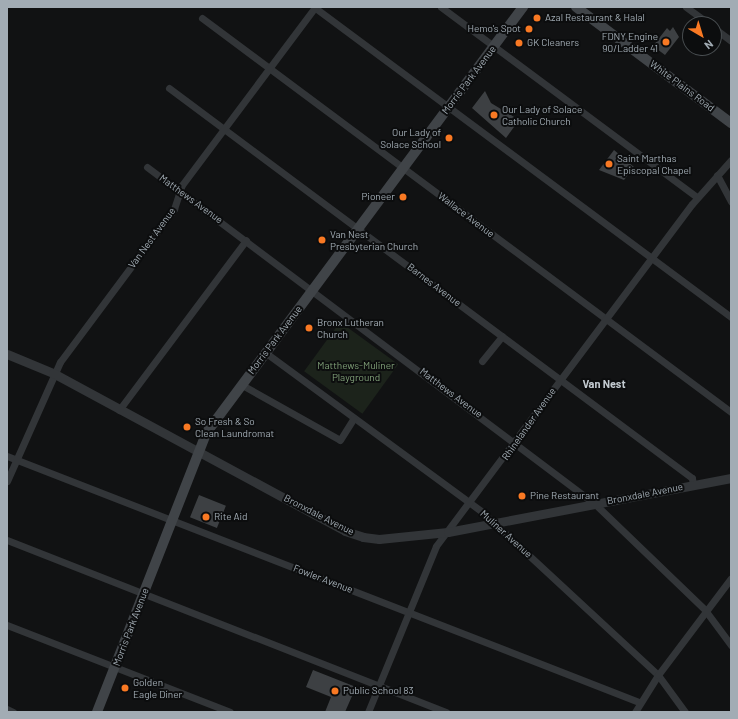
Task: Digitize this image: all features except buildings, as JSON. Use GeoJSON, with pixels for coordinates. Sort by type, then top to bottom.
{"type":"FeatureCollection","features":[{"type":"Feature","properties":{"kind":"main road","name":"Morris Park Avenue"},"geometry":{"type":"LineString","coordinates":[[97,712],[198,452],[209,428],[523,7]]}},
{"type":"Feature","properties":{"kind":"main road","name":"White Plains Road"},"geometry":{"type":"LineString","coordinates":[[576,7],[731,123]]}},
{"type":"Feature","properties":{"kind":"street"},"geometry":{"type":"LineString","coordinates":[[315,7],[448,108],[731,317]]}},
{"type":"Feature","properties":{"kind":"street","name":"Van Nest Avenue"},"geometry":{"type":"LineString","coordinates":[[7,481],[53,373],[174,209],[180,191],[224,129],[315,7]]}},
{"type":"Feature","properties":{"kind":"street"},"geometry":{"type":"LineString","coordinates":[[441,7],[697,197]]}},
{"type":"Feature","properties":{"kind":"street"},"geometry":{"type":"LineString","coordinates":[[686,7],[698,16]]}},
{"type":"Feature","properties":{"kind":"street","name":"Wallace Avenue"},"geometry":{"type":"LineString","coordinates":[[202,18],[731,412]]}},
{"type":"Feature","properties":{"kind":"street"},"geometry":{"type":"LineString","coordinates":[[722,34],[731,41]]}},
{"type":"Feature","properties":{"kind":"street","name":"Barnes Avenue"},"geometry":{"type":"LineString","coordinates":[[169,88],[692,478],[693,485]]}},
{"type":"Feature","properties":{"kind":"street","name":"Rhinelander Avenue"},"geometry":{"type":"LineString","coordinates":[[368,712],[432,553],[517,442],[561,380],[697,197],[731,160]]}},
{"type":"Feature","properties":{"kind":"street","name":"Matthews Avenue"},"geometry":{"type":"LineString","coordinates":[[147,168],[517,442],[595,504],[705,610],[731,645]]}},
{"type":"Feature","properties":{"kind":"street"},"geometry":{"type":"LineString","coordinates":[[717,175],[731,201]]}},
{"type":"Feature","properties":{"kind":"street"},"geometry":{"type":"LineString","coordinates":[[119,410],[246,240]]}},
{"type":"Feature","properties":{"kind":"street"},"geometry":{"type":"LineString","coordinates":[[482,361],[502,336]]}},
{"type":"Feature","properties":{"kind":"street","name":"Muliner Avenue"},"geometry":{"type":"LineString","coordinates":[[266,353],[495,524],[658,675],[685,712]]}},
{"type":"Feature","properties":{"kind":"street","name":"Bronxdale Avenue"},"geometry":{"type":"LineString","coordinates":[[7,354],[53,373],[345,531],[379,539],[448,532],[495,524],[731,478]]}},
{"type":"Feature","properties":{"kind":"street"},"geometry":{"type":"LineString","coordinates":[[242,385],[340,440],[354,419]]}},
{"type":"Feature","properties":{"kind":"street","name":"Fowler Avenue"},"geometry":{"type":"LineString","coordinates":[[7,456],[639,702]]}},
{"type":"Feature","properties":{"kind":"street"},"geometry":{"type":"LineString","coordinates":[[7,540],[447,712]]}},
{"type":"Feature","properties":{"kind":"street"},"geometry":{"type":"LineString","coordinates":[[635,712],[639,702],[658,675],[705,610],[731,578]]}},
{"type":"Feature","properties":{"kind":"street"},"geometry":{"type":"LineString","coordinates":[[7,625],[230,712]]}},
{"type":"Feature","properties":{"kind":"street"},"geometry":{"type":"LineString","coordinates":[[7,710],[13,712]]}},
{"type":"Feature","properties":{"kind":"green space","name":"Matthews-Muliner Playground"},"geometry":{"type":"Polygon","coordinates":[[[340,322],[398,364],[362,414],[304,371],[340,322]]]}},
{"type":"Feature","properties":{"kind":"place","name":"Azal Restaurant & Halal"},"geometry":{"type":"Point","coordinates":[537,18]}},
{"type":"Feature","properties":{"kind":"place","name":"Hemo's Spot"},"geometry":{"type":"Point","coordinates":[529,29]}},
{"type":"Feature","properties":{"kind":"place","name":"FDNY Engine 90/Ladder 41"},"geometry":{"type":"Point","coordinates":[666,42]}},
{"type":"Feature","properties":{"kind":"place","name":"GK Cleaners"},"geometry":{"type":"Point","coordinates":[519,43]}},
{"type":"Feature","properties":{"kind":"place","name":"Our Lady of Solace Catholic Church"},"geometry":{"type":"Point","coordinates":[494,115]}},
{"type":"Feature","properties":{"kind":"place","name":"Our Lady of Solace School"},"geometry":{"type":"Point","coordinates":[449,138]}},
{"type":"Feature","properties":{"kind":"place","name":"Saint Marthas Episcopal Chapel"},"geometry":{"type":"Point","coordinates":[609,164]}},
{"type":"Feature","properties":{"kind":"place","name":"Pioneer"},"geometry":{"type":"Point","coordinates":[403,197]}},
{"type":"Feature","properties":{"kind":"place","name":"Van Nest Presbyterian Church"},"geometry":{"type":"Point","coordinates":[322,240]}},
{"type":"Feature","properties":{"kind":"place","name":"Bronx Lutheran Church"},"geometry":{"type":"Point","coordinates":[309,328]}},
{"type":"Feature","properties":{"kind":"place","name":"So Fresh & So Clean Laundromat"},"geometry":{"type":"Point","coordinates":[187,427]}},
{"type":"Feature","properties":{"kind":"place","name":"Pine Restaurant"},"geometry":{"type":"Point","coordinates":[522,496]}},
{"type":"Feature","properties":{"kind":"place","name":"Rite Aid"},"geometry":{"type":"Point","coordinates":[206,517]}},
{"type":"Feature","properties":{"kind":"place","name":"Golden Eagle Diner"},"geometry":{"type":"Point","coordinates":[125,688]}},
{"type":"Feature","properties":{"kind":"place","name":"Public School 83"},"geometry":{"type":"Point","coordinates":[335,691]}},
{"type":"Feature","properties":{"kind":"district","name":"Van Nest"},"geometry":{"type":"Point","coordinates":[604,384]}}]}
